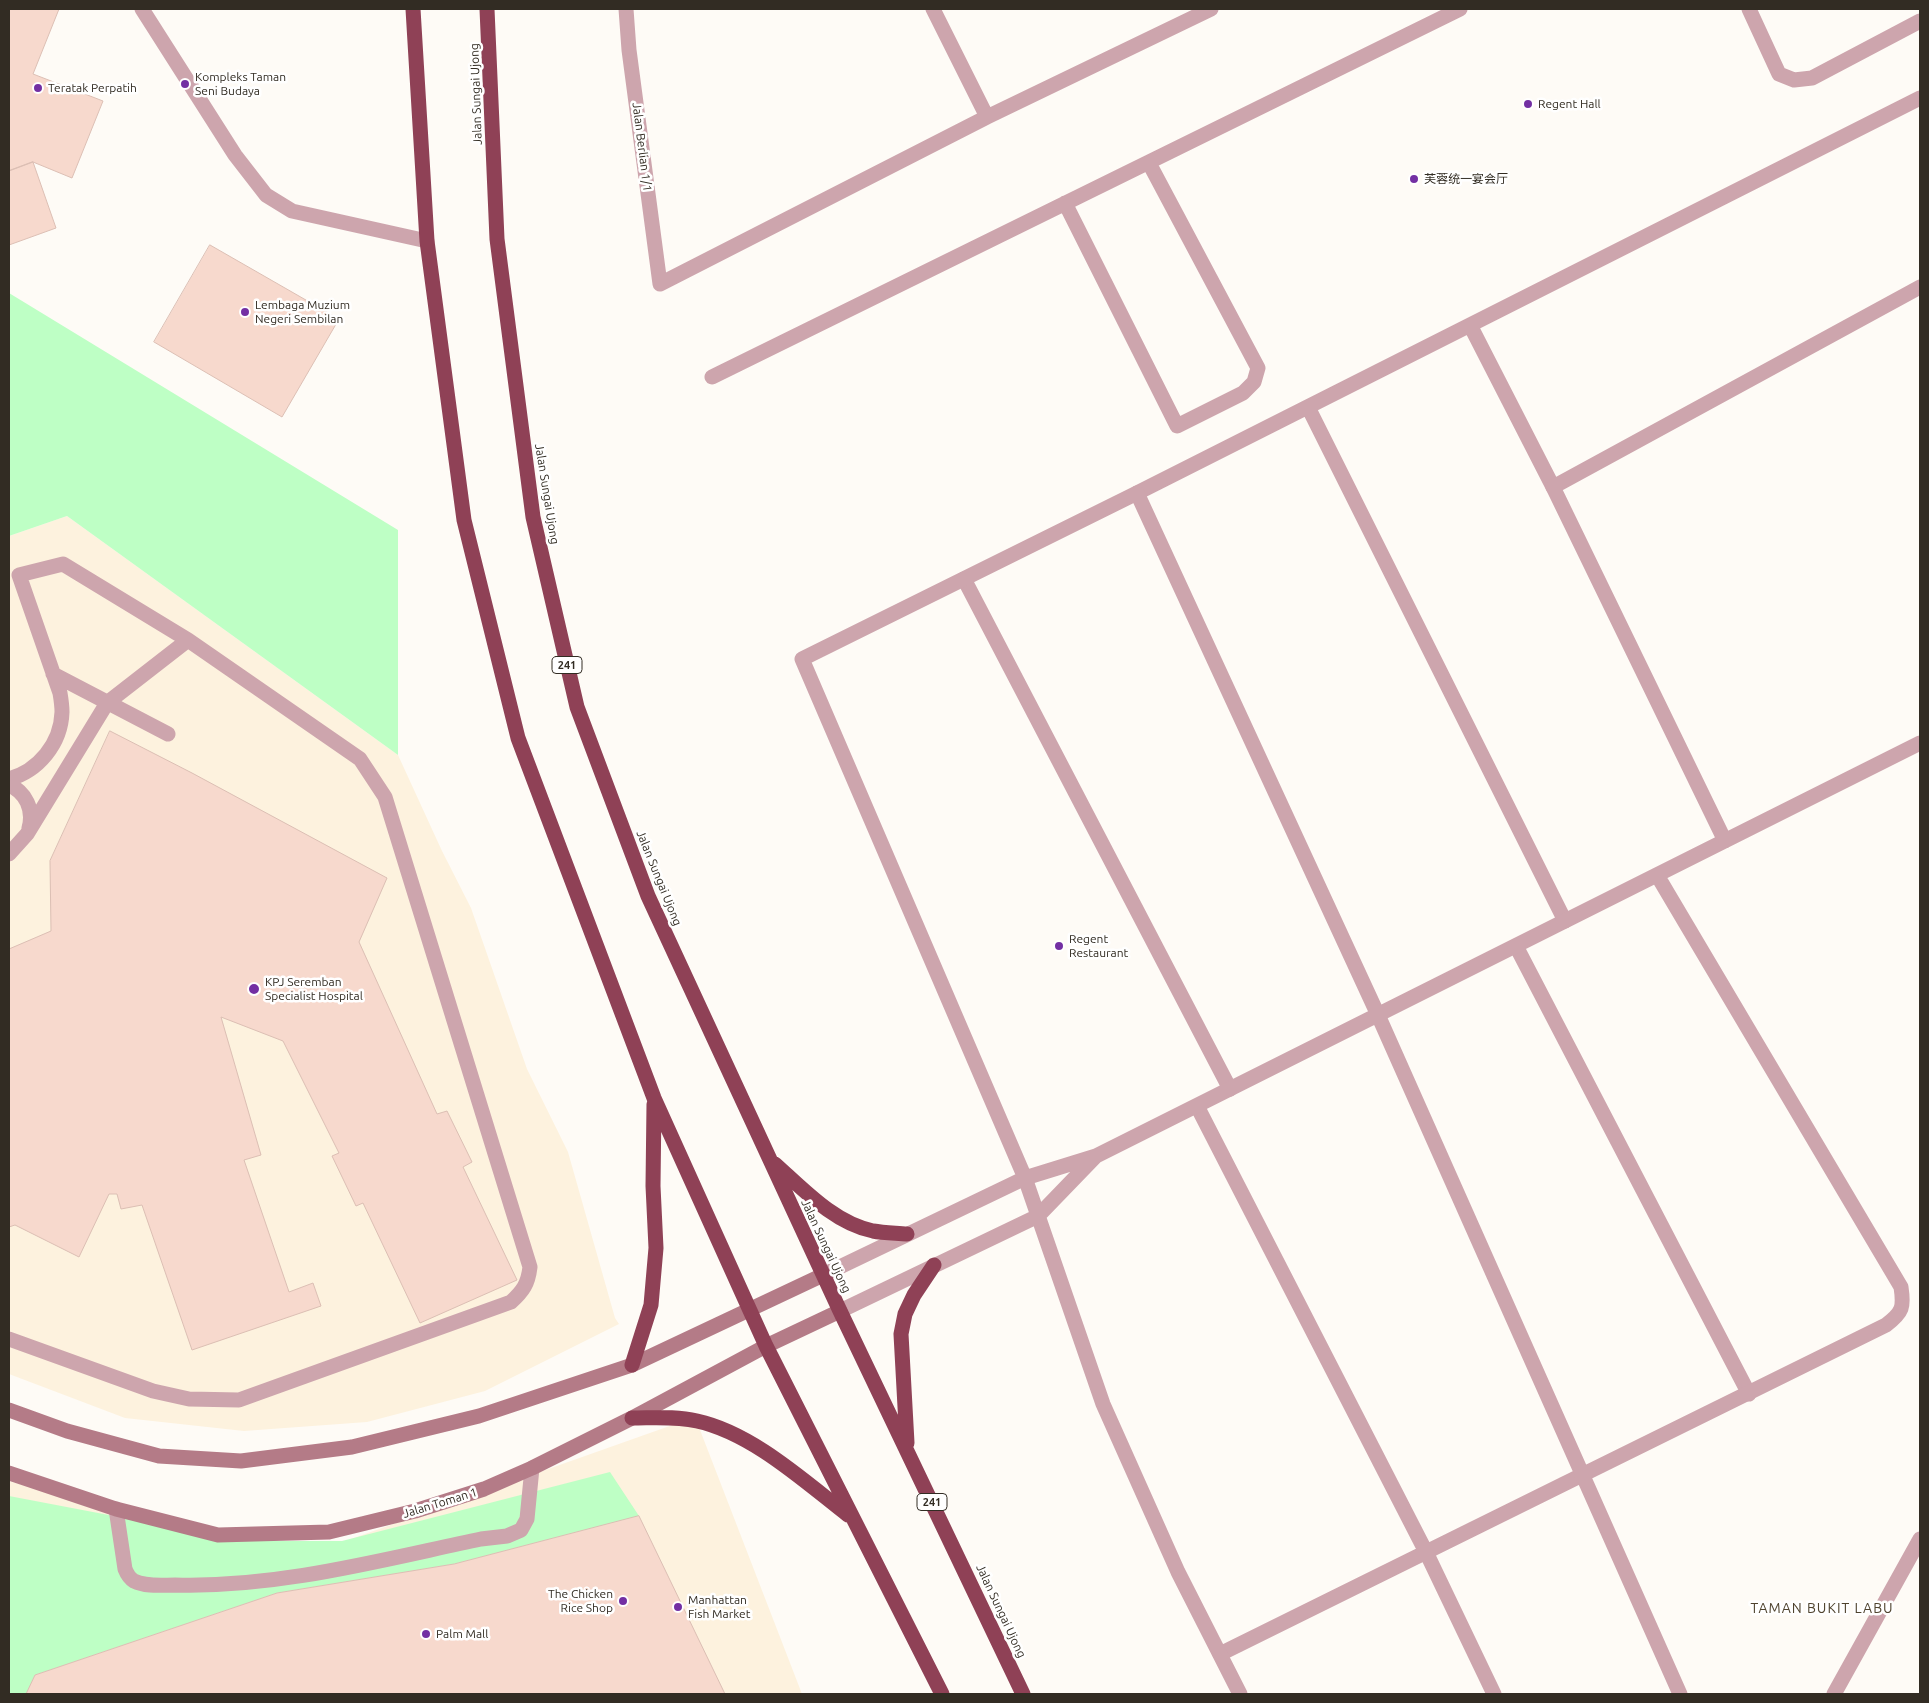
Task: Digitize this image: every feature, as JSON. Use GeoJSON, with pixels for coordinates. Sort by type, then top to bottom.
{"type":"FeatureCollection","features":[{"type":"Feature","properties":{"kind":"highway"},"geometry":{"type":"LineString","coordinates":[[413,9],[428,241],[464,520],[518,738],[654,1098],[749,1311],[851,1518],[942,1694]]}},
{"type":"Feature","properties":{"kind":"highway","name":"Jalan Sungai Ujong"},"geometry":{"type":"LineString","coordinates":[[487,9],[498,248],[533,517],[577,707],[648,896],[840,1310],[1023,1694]]}},
{"type":"Feature","properties":{"kind":"highway"},"geometry":{"type":"LineString","coordinates":[[632,1364],[651,1305],[656,1248],[653,1186],[654,1098]]}},
{"type":"Feature","properties":{"kind":"highway"},"geometry":{"type":"LineString","coordinates":[[770,1160],[814,1198],[840,1217],[855,1225],[872,1230],[907,1234]]}},
{"type":"Feature","properties":{"kind":"highway"},"geometry":{"type":"LineString","coordinates":[[907,1449],[901,1334],[905,1314],[914,1295],[934,1265]]}},
{"type":"Feature","properties":{"kind":"highway"},"geometry":{"type":"LineString","coordinates":[[632,1418],[696,1421],[735,1436],[785,1467],[851,1518]]}},
{"type":"Feature","properties":{"kind":"street"},"geometry":{"type":"LineString","coordinates":[[142,9],[235,155],[266,195],[292,211],[428,241]]}},
{"type":"Feature","properties":{"kind":"street","name":"Jalan Berlian 1/1"},"geometry":{"type":"LineString","coordinates":[[626,9],[629,50],[660,284],[987,117]]}},
{"type":"Feature","properties":{"kind":"street"},"geometry":{"type":"LineString","coordinates":[[933,9],[987,117],[1211,9]]}},
{"type":"Feature","properties":{"kind":"street"},"geometry":{"type":"LineString","coordinates":[[712,377],[1460,9]]}},
{"type":"Feature","properties":{"kind":"street"},"geometry":{"type":"LineString","coordinates":[[1749,9],[1779,74],[1794,80],[1812,78],[1920,21]]}},
{"type":"Feature","properties":{"kind":"street"},"geometry":{"type":"LineString","coordinates":[[1240,1694],[1178,1572],[1104,1404],[1025,1178],[802,660],[1920,98]]}},
{"type":"Feature","properties":{"kind":"street"},"geometry":{"type":"LineString","coordinates":[[1065,203],[1177,426],[1243,393],[1254,382],[1258,368],[1148,163]]}},
{"type":"Feature","properties":{"kind":"street"},"geometry":{"type":"LineString","coordinates":[[1553,486],[1920,288]]}},
{"type":"Feature","properties":{"kind":"street"},"geometry":{"type":"LineString","coordinates":[[1470,325],[1553,486],[1725,841]]}},
{"type":"Feature","properties":{"kind":"street"},"geometry":{"type":"LineString","coordinates":[[1308,407],[1565,921]]}},
{"type":"Feature","properties":{"kind":"street"},"geometry":{"type":"LineString","coordinates":[[1137,493],[1378,1015],[1680,1694]]}},
{"type":"Feature","properties":{"kind":"street"},"geometry":{"type":"LineString","coordinates":[[9,779],[27,772],[41,761],[52,748],[59,731],[62,712],[60,693],[20,575],[64,564],[188,640],[360,759],[385,797],[530,1267],[528,1281],[522,1292],[511,1302],[239,1400],[189,1399],[153,1391],[9,1339]]}},
{"type":"Feature","properties":{"kind":"street"},"geometry":{"type":"LineString","coordinates":[[964,579],[1230,1089]]}},
{"type":"Feature","properties":{"kind":"street"},"geometry":{"type":"LineString","coordinates":[[9,854],[27,834],[107,703],[188,640]]}},
{"type":"Feature","properties":{"kind":"street"},"geometry":{"type":"LineString","coordinates":[[52,674],[168,734]]}},
{"type":"Feature","properties":{"kind":"street"},"geometry":{"type":"LineString","coordinates":[[9,1410],[66,1431],[159,1456],[242,1461],[352,1447],[479,1416],[632,1364],[749,1311],[1025,1178],[1096,1156],[1920,743]]}},
{"type":"Feature","properties":{"kind":"street"},"geometry":{"type":"LineString","coordinates":[[9,785],[16,788],[25,797],[30,808],[31,821],[27,834]]}},
{"type":"Feature","properties":{"kind":"street"},"geometry":{"type":"LineString","coordinates":[[1220,1654],[1886,1325],[1896,1317],[1904,1303],[1901,1287],[1657,875]]}},
{"type":"Feature","properties":{"kind":"street"},"geometry":{"type":"LineString","coordinates":[[1516,946],[1749,1394]]}},
{"type":"Feature","properties":{"kind":"street"},"geometry":{"type":"LineString","coordinates":[[1197,1106],[1426,1552],[1494,1694]]}},
{"type":"Feature","properties":{"kind":"street"},"geometry":{"type":"LineString","coordinates":[[840,1310],[1038,1216],[1096,1156]]}},
{"type":"Feature","properties":{"kind":"street","name":"Jalan Toman 1"},"geometry":{"type":"LineString","coordinates":[[9,1474],[116,1509],[218,1535],[329,1532],[414,1511],[484,1489],[532,1468],[632,1418],[766,1346],[840,1310]]}},
{"type":"Feature","properties":{"kind":"street"},"geometry":{"type":"LineString","coordinates":[[116,1509],[127,1575],[133,1581],[150,1585],[214,1586],[313,1574],[507,1536],[521,1530],[527,1519],[532,1468]]}},
{"type":"Feature","properties":{"kind":"street"},"geometry":{"type":"LineString","coordinates":[[1834,1694],[1920,1539]]}},
{"type":"Feature","properties":{"kind":"shaded area","name":"KPJ Seremban Specialist Hospital"},"geometry":{"type":"Polygon","coordinates":[[[67,516],[398,755],[442,851],[471,908],[527,1069],[568,1152],[615,1318],[619,1324],[485,1391],[367,1422],[244,1431],[125,1418],[9,1374],[9,536],[67,516]]]}},
{"type":"Feature","properties":{"kind":"shaded area"},"geometry":{"type":"Polygon","coordinates":[[[695,1417],[802,1694],[9,1694],[9,1481],[286,1562],[695,1417]]]}},
{"type":"Feature","properties":{"kind":"green space"},"geometry":{"type":"Polygon","coordinates":[[[9,293],[398,530],[398,755],[67,516],[9,536],[9,293]]]}},
{"type":"Feature","properties":{"kind":"green space"},"geometry":{"type":"Polygon","coordinates":[[[610,1472],[639,1516],[454,1564],[277,1593],[35,1675],[26,1694],[9,1694],[9,1496],[245,1541],[342,1541],[610,1472]]]}},
{"type":"Feature","properties":{"kind":"building","name":"Teratak Perpatih"},"geometry":{"type":"Polygon","coordinates":[[[9,9],[59,9],[33,74],[103,101],[72,178],[33,162],[9,171],[9,9]]]}},
{"type":"Feature","properties":{"kind":"building"},"geometry":{"type":"Polygon","coordinates":[[[33,162],[56,228],[9,245],[9,171],[33,162]]]}},
{"type":"Feature","properties":{"kind":"building"},"geometry":{"type":"Polygon","coordinates":[[[210,245],[339,319],[282,417],[154,342],[210,245]]]}},
{"type":"Feature","properties":{"kind":"building"},"geometry":{"type":"Polygon","coordinates":[[[110,731],[387,878],[359,942],[437,1114],[447,1111],[472,1162],[463,1167],[517,1280],[420,1323],[363,1203],[356,1206],[332,1156],[339,1153],[283,1041],[221,1017],[261,1155],[244,1160],[289,1292],[313,1283],[321,1306],[192,1350],[142,1205],[121,1209],[117,1194],[109,1194],[79,1257],[15,1225],[9,1227],[9,949],[51,931],[50,861],[110,731]]]}},
{"type":"Feature","properties":{"kind":"building","name":"Palm Mall"},"geometry":{"type":"Polygon","coordinates":[[[639,1516],[725,1694],[26,1694],[35,1675],[277,1593],[454,1564],[639,1516]]]}},
{"type":"Feature","properties":{"kind":"place","name":"Kompleks Taman Seni Budaya"},"geometry":{"type":"Point","coordinates":[185,84]}},
{"type":"Feature","properties":{"kind":"place","name":"Teratak Perpatih"},"geometry":{"type":"Point","coordinates":[38,88]}},
{"type":"Feature","properties":{"kind":"place","name":"Regent Hall"},"geometry":{"type":"Point","coordinates":[1528,104]}},
{"type":"Feature","properties":{"kind":"place","name":"芙蓉统一宴会厅"},"geometry":{"type":"Point","coordinates":[1414,179]}},
{"type":"Feature","properties":{"kind":"place","name":"Lembaga Muzium Negeri Sembilan"},"geometry":{"type":"Point","coordinates":[245,312]}},
{"type":"Feature","properties":{"kind":"place","name":"Regent Restaurant"},"geometry":{"type":"Point","coordinates":[1059,946]}},
{"type":"Feature","properties":{"kind":"place","name":"KPJ Seremban Specialist Hospital"},"geometry":{"type":"Point","coordinates":[254,989]}},
{"type":"Feature","properties":{"kind":"place","name":"The Chicken Rice Shop"},"geometry":{"type":"Point","coordinates":[623,1601]}},
{"type":"Feature","properties":{"kind":"place","name":"Manhattan Fish Market"},"geometry":{"type":"Point","coordinates":[678,1607]}},
{"type":"Feature","properties":{"kind":"place","name":"Palm Mall"},"geometry":{"type":"Point","coordinates":[426,1634]}},
{"type":"Feature","properties":{"kind":"district","name":"TAMAN BUKIT LABU"},"geometry":{"type":"Point","coordinates":[1822,1608]}}]}
